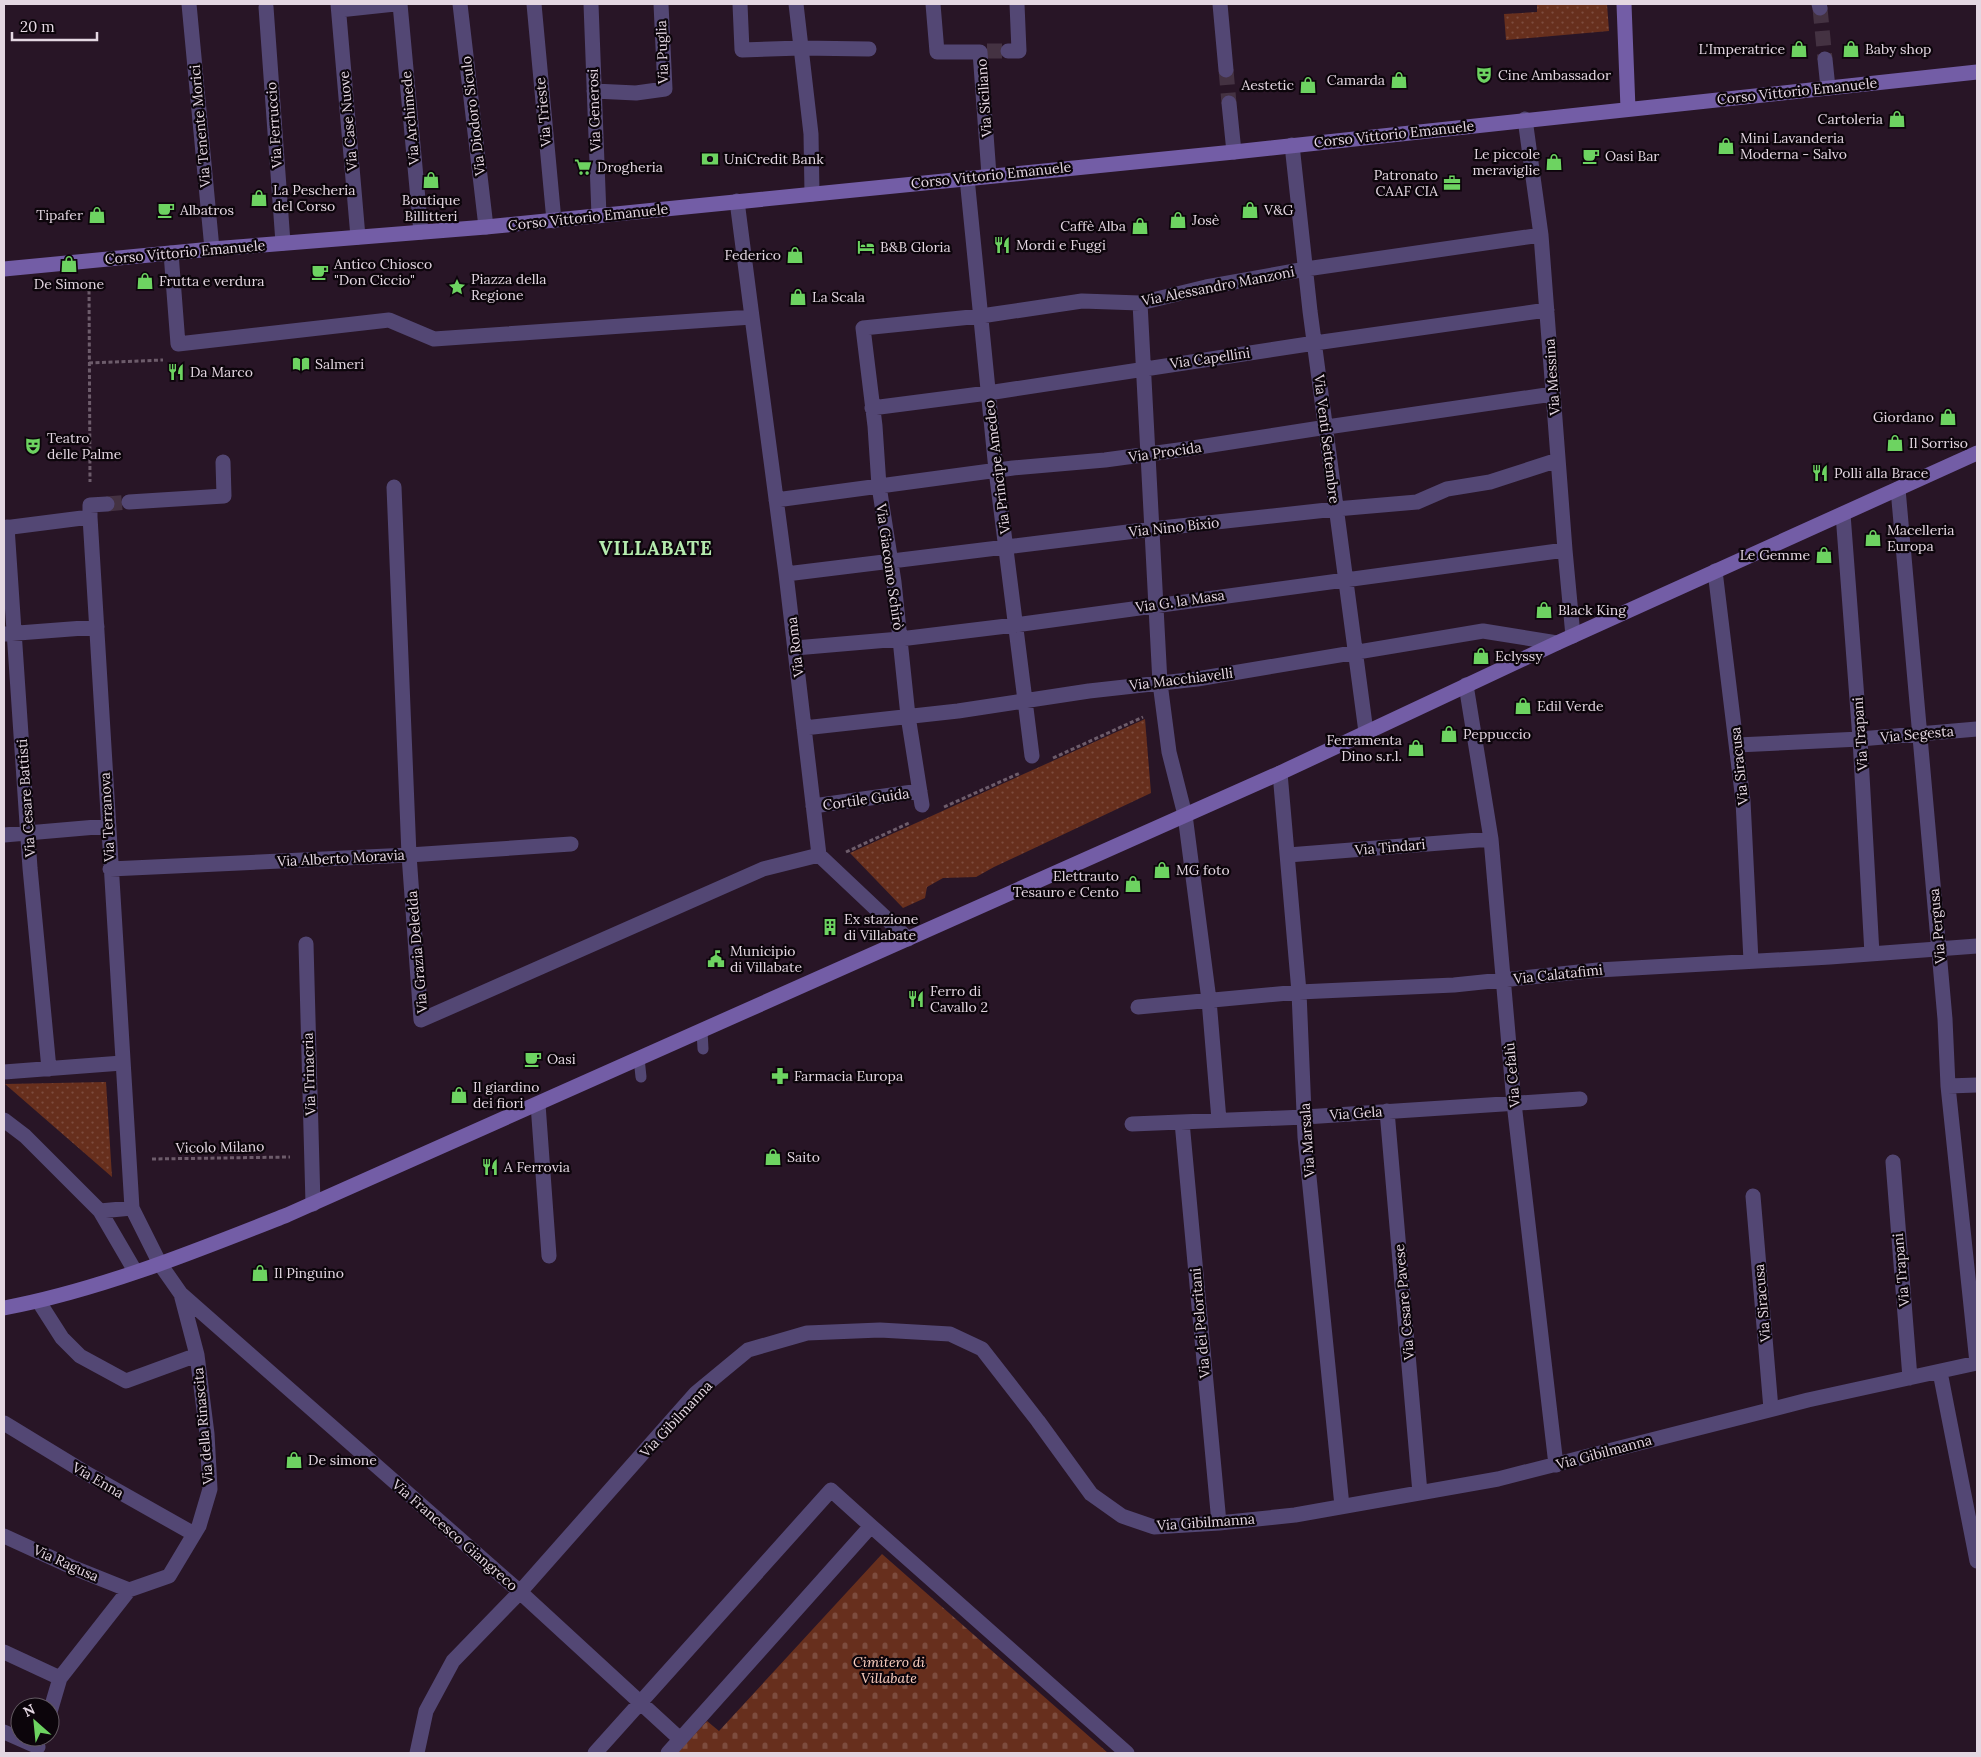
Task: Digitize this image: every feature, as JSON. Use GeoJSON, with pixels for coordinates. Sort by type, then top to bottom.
{"type":"FeatureCollection","features":[{"type":"Feature","properties":{"kind":"main road"},"geometry":{"type":"LineString","coordinates":[[1624,4],[1628,109]]}},
{"type":"Feature","properties":{"kind":"main road","name":"Corso Vittorio Emanuele"},"geometry":{"type":"LineString","coordinates":[[4,270],[212,249],[486,228],[990,175],[1234,152],[1977,72]]}},
{"type":"Feature","properties":{"kind":"main road"},"geometry":{"type":"LineString","coordinates":[[4,1308],[39,1302],[160,1264],[313,1204],[1280,773],[1557,643],[1977,453]]}},
{"type":"Feature","properties":{"kind":"street","name":"Via Tenente Morici"},"geometry":{"type":"LineString","coordinates":[[189,4],[212,249]]}},
{"type":"Feature","properties":{"kind":"street"},"geometry":{"type":"LineString","coordinates":[[338,7],[395,4]]}},
{"type":"Feature","properties":{"kind":"street","name":"Via Archimede"},"geometry":{"type":"LineString","coordinates":[[400,4],[421,232]]}},
{"type":"Feature","properties":{"kind":"street","name":"Via Diodoro Siculo"},"geometry":{"type":"LineString","coordinates":[[460,4],[486,228]]}},
{"type":"Feature","properties":{"kind":"street","name":"Via Trieste"},"geometry":{"type":"LineString","coordinates":[[534,4],[554,221]]}},
{"type":"Feature","properties":{"kind":"street","name":"Via Generosi"},"geometry":{"type":"LineString","coordinates":[[591,4],[599,216]]}},
{"type":"Feature","properties":{"kind":"street","name":"Via Puglia"},"geometry":{"type":"LineString","coordinates":[[594,91],[636,93],[666,89],[661,4]]}},
{"type":"Feature","properties":{"kind":"street"},"geometry":{"type":"LineString","coordinates":[[740,4],[742,50],[801,48],[869,49]]}},
{"type":"Feature","properties":{"kind":"street"},"geometry":{"type":"LineString","coordinates":[[796,4],[811,134],[812,194]]}},
{"type":"Feature","properties":{"kind":"street","name":"Via Siciliano"},"geometry":{"type":"LineString","coordinates":[[933,4],[937,52],[984,52],[990,175]]}},
{"type":"Feature","properties":{"kind":"street"},"geometry":{"type":"LineString","coordinates":[[1014,51],[1017,4]]}},
{"type":"Feature","properties":{"kind":"street"},"geometry":{"type":"LineString","coordinates":[[1220,4],[1226,70]]}},
{"type":"Feature","properties":{"kind":"street","name":"Via Ferruccio"},"geometry":{"type":"LineString","coordinates":[[266,7],[282,243]]}},
{"type":"Feature","properties":{"kind":"street","name":"Via Case Nuove"},"geometry":{"type":"LineString","coordinates":[[338,7],[358,238]]}},
{"type":"Feature","properties":{"kind":"street"},"geometry":{"type":"LineString","coordinates":[[1825,59],[1828,88]]}},
{"type":"Feature","properties":{"kind":"street"},"geometry":{"type":"LineString","coordinates":[[1229,103],[1234,152]]}},
{"type":"Feature","properties":{"kind":"street","name":"Via Messina"},"geometry":{"type":"LineString","coordinates":[[1525,120],[1541,235],[1548,310],[1573,636]]}},
{"type":"Feature","properties":{"kind":"street","name":"Via Venti Settembre"},"geometry":{"type":"LineString","coordinates":[[1292,145],[1315,343],[1366,732]]}},
{"type":"Feature","properties":{"kind":"street","name":"Via Principe Amedeo"},"geometry":{"type":"LineString","coordinates":[[967,178],[996,470],[1007,546],[1024,701],[1035,762]]}},
{"type":"Feature","properties":{"kind":"street"},"geometry":{"type":"LineString","coordinates":[[171,253],[178,344],[389,320],[434,339],[752,317],[736,202]]}},
{"type":"Feature","properties":{"kind":"street","name":"Via Alessandro Manzoni"},"geometry":{"type":"LineString","coordinates":[[863,328],[981,316],[1082,301],[1140,303],[1206,287],[1306,269],[1541,235]]}},
{"type":"Feature","properties":{"kind":"street"},"geometry":{"type":"LineString","coordinates":[[1140,303],[1160,682],[1169,752],[1185,815],[1209,1000],[1219,1120]]}},
{"type":"Feature","properties":{"kind":"street","name":"Via Capellini"},"geometry":{"type":"LineString","coordinates":[[872,408],[988,394],[1144,368],[1548,310]]}},
{"type":"Feature","properties":{"kind":"street","name":"Via Roma"},"geometry":{"type":"LineString","coordinates":[[752,317],[786,574],[819,855]]}},
{"type":"Feature","properties":{"kind":"street","name":"Via Giacomo Schirò"},"geometry":{"type":"LineString","coordinates":[[863,328],[879,486],[891,562],[908,716],[924,807]]}},
{"type":"Feature","properties":{"kind":"street","name":"Via Procida"},"geometry":{"type":"LineString","coordinates":[[776,500],[996,470],[1105,460],[1554,394]]}},
{"type":"Feature","properties":{"kind":"street","name":"Via Nino Bixio"},"geometry":{"type":"LineString","coordinates":[[786,574],[1336,508],[1417,502],[1446,489],[1490,482],[1558,460]]}},
{"type":"Feature","properties":{"kind":"street"},"geometry":{"type":"LineString","coordinates":[[129,502],[224,496],[223,462]]}},
{"type":"Feature","properties":{"kind":"street","name":"Via Grazia Deledda"},"geometry":{"type":"LineString","coordinates":[[394,487],[409,855],[421,1020],[763,869],[819,855]]}},
{"type":"Feature","properties":{"kind":"street","name":"Via Pergusa"},"geometry":{"type":"LineString","coordinates":[[1898,489],[1939,948],[1948,1086],[1977,1363]]}},
{"type":"Feature","properties":{"kind":"street"},"geometry":{"type":"LineString","coordinates":[[6,527],[90,511],[107,504]]}},
{"type":"Feature","properties":{"kind":"street","name":"Via Terranova"},"geometry":{"type":"LineString","coordinates":[[90,511],[110,869],[132,1208],[160,1264]]}},
{"type":"Feature","properties":{"kind":"street","name":"Via Trapani"},"geometry":{"type":"LineString","coordinates":[[1842,514],[1860,739],[1872,954]]}},
{"type":"Feature","properties":{"kind":"street","name":"Via Cesare Battisti"},"geometry":{"type":"LineString","coordinates":[[6,527],[9,634],[49,1068]]}},
{"type":"Feature","properties":{"kind":"street","name":"Via G. la Masa"},"geometry":{"type":"LineString","coordinates":[[795,648],[900,639],[1015,625],[1346,578],[1565,550]]}},
{"type":"Feature","properties":{"kind":"street","name":"Via Siracusa"},"geometry":{"type":"LineString","coordinates":[[1715,571],[1743,801],[1751,961]]}},
{"type":"Feature","properties":{"kind":"street"},"geometry":{"type":"LineString","coordinates":[[9,634],[96,627]]}},
{"type":"Feature","properties":{"kind":"street","name":"Via Macchiavelli"},"geometry":{"type":"LineString","coordinates":[[804,728],[1160,682],[1197,679],[1484,631],[1557,643]]}},
{"type":"Feature","properties":{"kind":"street","name":"Via Cefalù"},"geometry":{"type":"LineString","coordinates":[[1466,685],[1492,838],[1514,1103],[1556,1465]]}},
{"type":"Feature","properties":{"kind":"street","name":"Via Segesta"},"geometry":{"type":"LineString","coordinates":[[1737,745],[1860,739],[1977,729]]}},
{"type":"Feature","properties":{"kind":"street","name":"Via Marsala"},"geometry":{"type":"LineString","coordinates":[[1280,773],[1300,992],[1305,1117],[1342,1506]]}},
{"type":"Feature","properties":{"kind":"street","name":"Cortile Guida"},"geometry":{"type":"LineString","coordinates":[[813,806],[924,807]]}},
{"type":"Feature","properties":{"kind":"street"},"geometry":{"type":"LineString","coordinates":[[4,834],[108,826]]}},
{"type":"Feature","properties":{"kind":"street","name":"Via Tindari"},"geometry":{"type":"LineString","coordinates":[[1288,855],[1492,838]]}},
{"type":"Feature","properties":{"kind":"street","name":"Via Alberto Moravia"},"geometry":{"type":"LineString","coordinates":[[110,869],[409,855],[571,844]]}},
{"type":"Feature","properties":{"kind":"street"},"geometry":{"type":"LineString","coordinates":[[819,855],[908,939]]}},
{"type":"Feature","properties":{"kind":"street","name":"Via Trinacria"},"geometry":{"type":"LineString","coordinates":[[306,944],[313,1204]]}},
{"type":"Feature","properties":{"kind":"street","name":"Via Calatafimi"},"geometry":{"type":"LineString","coordinates":[[1138,1007],[1300,992],[1454,985],[1598,970],[1977,946]]}},
{"type":"Feature","properties":{"kind":"street"},"geometry":{"type":"LineString","coordinates":[[4,1072],[122,1063]]}},
{"type":"Feature","properties":{"kind":"street"},"geometry":{"type":"LineString","coordinates":[[1948,1086],[1977,1085]]}},
{"type":"Feature","properties":{"kind":"street","name":"Via Gela"},"geometry":{"type":"LineString","coordinates":[[1132,1124],[1305,1117],[1580,1100]]}},
{"type":"Feature","properties":{"kind":"street"},"geometry":{"type":"LineString","coordinates":[[538,1104],[549,1256]]}},
{"type":"Feature","properties":{"kind":"street","name":"Via Cesare Pavese"},"geometry":{"type":"LineString","coordinates":[[1387,1111],[1420,1493]]}},
{"type":"Feature","properties":{"kind":"street"},"geometry":{"type":"LineString","coordinates":[[4,1120],[25,1136],[100,1211],[135,1271]]}},
{"type":"Feature","properties":{"kind":"street","name":"Via dei Peloritani"},"geometry":{"type":"LineString","coordinates":[[1182,1122],[1219,1523]]}},
{"type":"Feature","properties":{"kind":"street","name":"Via Trapani"},"geometry":{"type":"LineString","coordinates":[[1893,1162],[1910,1378]]}},
{"type":"Feature","properties":{"kind":"street","name":"Via Siracusa"},"geometry":{"type":"LineString","coordinates":[[1753,1196],[1771,1409]]}},
{"type":"Feature","properties":{"kind":"street"},"geometry":{"type":"LineString","coordinates":[[100,1211],[132,1208]]}},
{"type":"Feature","properties":{"kind":"street","name":"Via della Rinascita"},"geometry":{"type":"LineString","coordinates":[[129,1590],[170,1576],[199,1526],[210,1489],[207,1434],[197,1354],[181,1294],[160,1264]]}},
{"type":"Feature","properties":{"kind":"street","name":"Via Francesco Giangreco"},"geometry":{"type":"LineString","coordinates":[[181,1294],[520,1592],[680,1739]]}},
{"type":"Feature","properties":{"kind":"street"},"geometry":{"type":"LineString","coordinates":[[39,1302],[62,1338],[80,1356],[126,1381],[197,1354]]}},
{"type":"Feature","properties":{"kind":"street","name":"Via Gibilmanna"},"geometry":{"type":"LineString","coordinates":[[417,1753],[426,1711],[453,1661],[520,1592],[696,1393],[748,1350],[807,1333],[880,1330],[950,1334],[982,1349],[1091,1494],[1122,1516],[1154,1527],[1219,1523],[1294,1515],[1498,1479],[1771,1409],[1977,1363]]}},
{"type":"Feature","properties":{"kind":"street"},"geometry":{"type":"LineString","coordinates":[[1940,1372],[1977,1562]]}},
{"type":"Feature","properties":{"kind":"street","name":"Via Enna"},"geometry":{"type":"LineString","coordinates":[[4,1423],[86,1473],[194,1534]]}},
{"type":"Feature","properties":{"kind":"street"},"geometry":{"type":"LineString","coordinates":[[595,1753],[830,1490],[1127,1753]]}},
{"type":"Feature","properties":{"kind":"street"},"geometry":{"type":"LineString","coordinates":[[668,1753],[871,1526]]}},
{"type":"Feature","properties":{"kind":"street","name":"Via Ragusa"},"geometry":{"type":"LineString","coordinates":[[4,1536],[74,1568],[129,1590]]}},
{"type":"Feature","properties":{"kind":"street"},"geometry":{"type":"LineString","coordinates":[[54,1697],[60,1678],[129,1590]]}},
{"type":"Feature","properties":{"kind":"street"},"geometry":{"type":"LineString","coordinates":[[4,1652],[60,1678]]}},
{"type":"Feature","properties":{"kind":"lane"},"geometry":{"type":"LineString","coordinates":[[702,1031],[703,1049]]}},
{"type":"Feature","properties":{"kind":"lane"},"geometry":{"type":"LineString","coordinates":[[639,1058],[641,1077]]}},
{"type":"Feature","properties":{"kind":"path"},"geometry":{"type":"LineString","coordinates":[[89,260],[90,511]]}},
{"type":"Feature","properties":{"kind":"path"},"geometry":{"type":"LineString","coordinates":[[88,363],[163,360],[178,344]]}},
{"type":"Feature","properties":{"kind":"path"},"geometry":{"type":"LineString","coordinates":[[846,852],[924,807],[1148,715]]}},
{"type":"Feature","properties":{"kind":"path","name":"Vicolo Milano"},"geometry":{"type":"LineString","coordinates":[[128,1159],[312,1156]]}},
{"type":"Feature","properties":{"kind":"green space"},"geometry":{"type":"Polygon","coordinates":[[[1537,4],[1607,4],[1609,31],[1506,40],[1504,14],[1537,12],[1537,4]]]}},
{"type":"Feature","properties":{"kind":"green space"},"geometry":{"type":"Polygon","coordinates":[[[1145,719],[1151,793],[976,877],[943,878],[927,887],[925,898],[903,908],[850,853],[1145,719]]]}},
{"type":"Feature","properties":{"kind":"green space"},"geometry":{"type":"Polygon","coordinates":[[[106,1082],[112,1177],[5,1084],[106,1082]]]}},
{"type":"Feature","properties":{"kind":"green space","name":"Cimitero di Villabate"},"geometry":{"type":"Polygon","coordinates":[[[882,1554],[1108,1753],[677,1753],[707,1721],[719,1731],[882,1554]]]}},
{"type":"Feature","properties":{"kind":"tunnel"},"geometry":{"type":"LineString","coordinates":[[1820,8],[1825,59]]}},
{"type":"Feature","properties":{"kind":"tunnel"},"geometry":{"type":"LineString","coordinates":[[987,51],[1008,51]]}},
{"type":"Feature","properties":{"kind":"tunnel"},"geometry":{"type":"LineString","coordinates":[[1226,70],[1229,103]]}},
{"type":"Feature","properties":{"kind":"tunnel"},"geometry":{"type":"LineString","coordinates":[[107,504],[129,502]]}},
{"type":"Feature","properties":{"kind":"place","name":"L'Imperatrice"},"geometry":{"type":"Point","coordinates":[1799,49]}},
{"type":"Feature","properties":{"kind":"place","name":"Baby shop"},"geometry":{"type":"Point","coordinates":[1851,49]}},
{"type":"Feature","properties":{"kind":"place","name":"Cine Ambassador"},"geometry":{"type":"Point","coordinates":[1484,75]}},
{"type":"Feature","properties":{"kind":"place","name":"Camarda"},"geometry":{"type":"Point","coordinates":[1399,80]}},
{"type":"Feature","properties":{"kind":"place","name":"Aestetic"},"geometry":{"type":"Point","coordinates":[1308,85]}},
{"type":"Feature","properties":{"kind":"place","name":"Cartoleria"},"geometry":{"type":"Point","coordinates":[1897,119]}},
{"type":"Feature","properties":{"kind":"place","name":"Mini Lavanderia Moderna - Salvo"},"geometry":{"type":"Point","coordinates":[1726,146]}},
{"type":"Feature","properties":{"kind":"place","name":"Oasi Bar"},"geometry":{"type":"Point","coordinates":[1591,156]}},
{"type":"Feature","properties":{"kind":"place","name":"UniCredit Bank"},"geometry":{"type":"Point","coordinates":[710,159]}},
{"type":"Feature","properties":{"kind":"place","name":"Le piccole meraviglie"},"geometry":{"type":"Point","coordinates":[1554,162]}},
{"type":"Feature","properties":{"kind":"place","name":"Drogheria"},"geometry":{"type":"Point","coordinates":[583,167]}},
{"type":"Feature","properties":{"kind":"place","name":"Boutique Billitteri"},"geometry":{"type":"Point","coordinates":[431,180]}},
{"type":"Feature","properties":{"kind":"place","name":"Patronato CAAF CIA"},"geometry":{"type":"Point","coordinates":[1452,183]}},
{"type":"Feature","properties":{"kind":"place","name":"La Pescheria del Corso"},"geometry":{"type":"Point","coordinates":[259,198]}},
{"type":"Feature","properties":{"kind":"place","name":"Albatros"},"geometry":{"type":"Point","coordinates":[166,210]}},
{"type":"Feature","properties":{"kind":"place","name":"V&G"},"geometry":{"type":"Point","coordinates":[1250,210]}},
{"type":"Feature","properties":{"kind":"place","name":"Tipafer"},"geometry":{"type":"Point","coordinates":[97,215]}},
{"type":"Feature","properties":{"kind":"place","name":"Josè"},"geometry":{"type":"Point","coordinates":[1178,220]}},
{"type":"Feature","properties":{"kind":"place","name":"Caffè Alba"},"geometry":{"type":"Point","coordinates":[1140,226]}},
{"type":"Feature","properties":{"kind":"place","name":"Mordi e Fuggi"},"geometry":{"type":"Point","coordinates":[1002,245]}},
{"type":"Feature","properties":{"kind":"place","name":"B&B Gloria"},"geometry":{"type":"Point","coordinates":[866,247]}},
{"type":"Feature","properties":{"kind":"place","name":"Federico"},"geometry":{"type":"Point","coordinates":[795,255]}},
{"type":"Feature","properties":{"kind":"place","name":"De Simone"},"geometry":{"type":"Point","coordinates":[69,264]}},
{"type":"Feature","properties":{"kind":"place","name":"Antico Chiosco \"Don Ciccio\""},"geometry":{"type":"Point","coordinates":[320,272]}},
{"type":"Feature","properties":{"kind":"place","name":"Frutta e verdura"},"geometry":{"type":"Point","coordinates":[145,281]}},
{"type":"Feature","properties":{"kind":"place","name":"Piazza della Regione"},"geometry":{"type":"Point","coordinates":[457,287]}},
{"type":"Feature","properties":{"kind":"place","name":"La Scala"},"geometry":{"type":"Point","coordinates":[798,297]}},
{"type":"Feature","properties":{"kind":"place","name":"Salmeri"},"geometry":{"type":"Point","coordinates":[301,364]}},
{"type":"Feature","properties":{"kind":"place","name":"Da Marco"},"geometry":{"type":"Point","coordinates":[176,372]}},
{"type":"Feature","properties":{"kind":"place","name":"Giordano"},"geometry":{"type":"Point","coordinates":[1948,417]}},
{"type":"Feature","properties":{"kind":"place","name":"Il Sorriso"},"geometry":{"type":"Point","coordinates":[1895,443]}},
{"type":"Feature","properties":{"kind":"place","name":"Teatro delle Palme"},"geometry":{"type":"Point","coordinates":[33,446]}},
{"type":"Feature","properties":{"kind":"place","name":"Polli alla Brace"},"geometry":{"type":"Point","coordinates":[1820,473]}},
{"type":"Feature","properties":{"kind":"place","name":"Macelleria Europa"},"geometry":{"type":"Point","coordinates":[1873,538]}},
{"type":"Feature","properties":{"kind":"place","name":"Le Gemme"},"geometry":{"type":"Point","coordinates":[1824,555]}},
{"type":"Feature","properties":{"kind":"place","name":"Black King"},"geometry":{"type":"Point","coordinates":[1544,610]}},
{"type":"Feature","properties":{"kind":"place","name":"Eclyssy"},"geometry":{"type":"Point","coordinates":[1481,656]}},
{"type":"Feature","properties":{"kind":"place","name":"Edil Verde"},"geometry":{"type":"Point","coordinates":[1523,706]}},
{"type":"Feature","properties":{"kind":"place","name":"Peppuccio"},"geometry":{"type":"Point","coordinates":[1449,734]}},
{"type":"Feature","properties":{"kind":"place","name":"Ferramenta Dino s.r.l."},"geometry":{"type":"Point","coordinates":[1416,748]}},
{"type":"Feature","properties":{"kind":"place","name":"MG foto"},"geometry":{"type":"Point","coordinates":[1162,870]}},
{"type":"Feature","properties":{"kind":"place","name":"Elettrauto Tesauro e Cento"},"geometry":{"type":"Point","coordinates":[1133,884]}},
{"type":"Feature","properties":{"kind":"place","name":"Ex stazione di Villabate"},"geometry":{"type":"Point","coordinates":[830,927]}},
{"type":"Feature","properties":{"kind":"place","name":"Municipio di Villabate"},"geometry":{"type":"Point","coordinates":[716,959]}},
{"type":"Feature","properties":{"kind":"place","name":"Ferro di Cavallo 2"},"geometry":{"type":"Point","coordinates":[916,999]}},
{"type":"Feature","properties":{"kind":"place","name":"Oasi"},"geometry":{"type":"Point","coordinates":[533,1059]}},
{"type":"Feature","properties":{"kind":"place","name":"Farmacia Europa"},"geometry":{"type":"Point","coordinates":[780,1076]}},
{"type":"Feature","properties":{"kind":"place","name":"Il giardino dei fiori"},"geometry":{"type":"Point","coordinates":[459,1095]}},
{"type":"Feature","properties":{"kind":"place","name":"Saito"},"geometry":{"type":"Point","coordinates":[773,1157]}},
{"type":"Feature","properties":{"kind":"place","name":"A Ferrovia"},"geometry":{"type":"Point","coordinates":[490,1167]}},
{"type":"Feature","properties":{"kind":"place","name":"Il Pinguino"},"geometry":{"type":"Point","coordinates":[260,1273]}},
{"type":"Feature","properties":{"kind":"place","name":"De simone"},"geometry":{"type":"Point","coordinates":[294,1460]}},
{"type":"Feature","properties":{"kind":"district","name":"VILLABATE"},"geometry":{"type":"Point","coordinates":[656,548]}}]}
